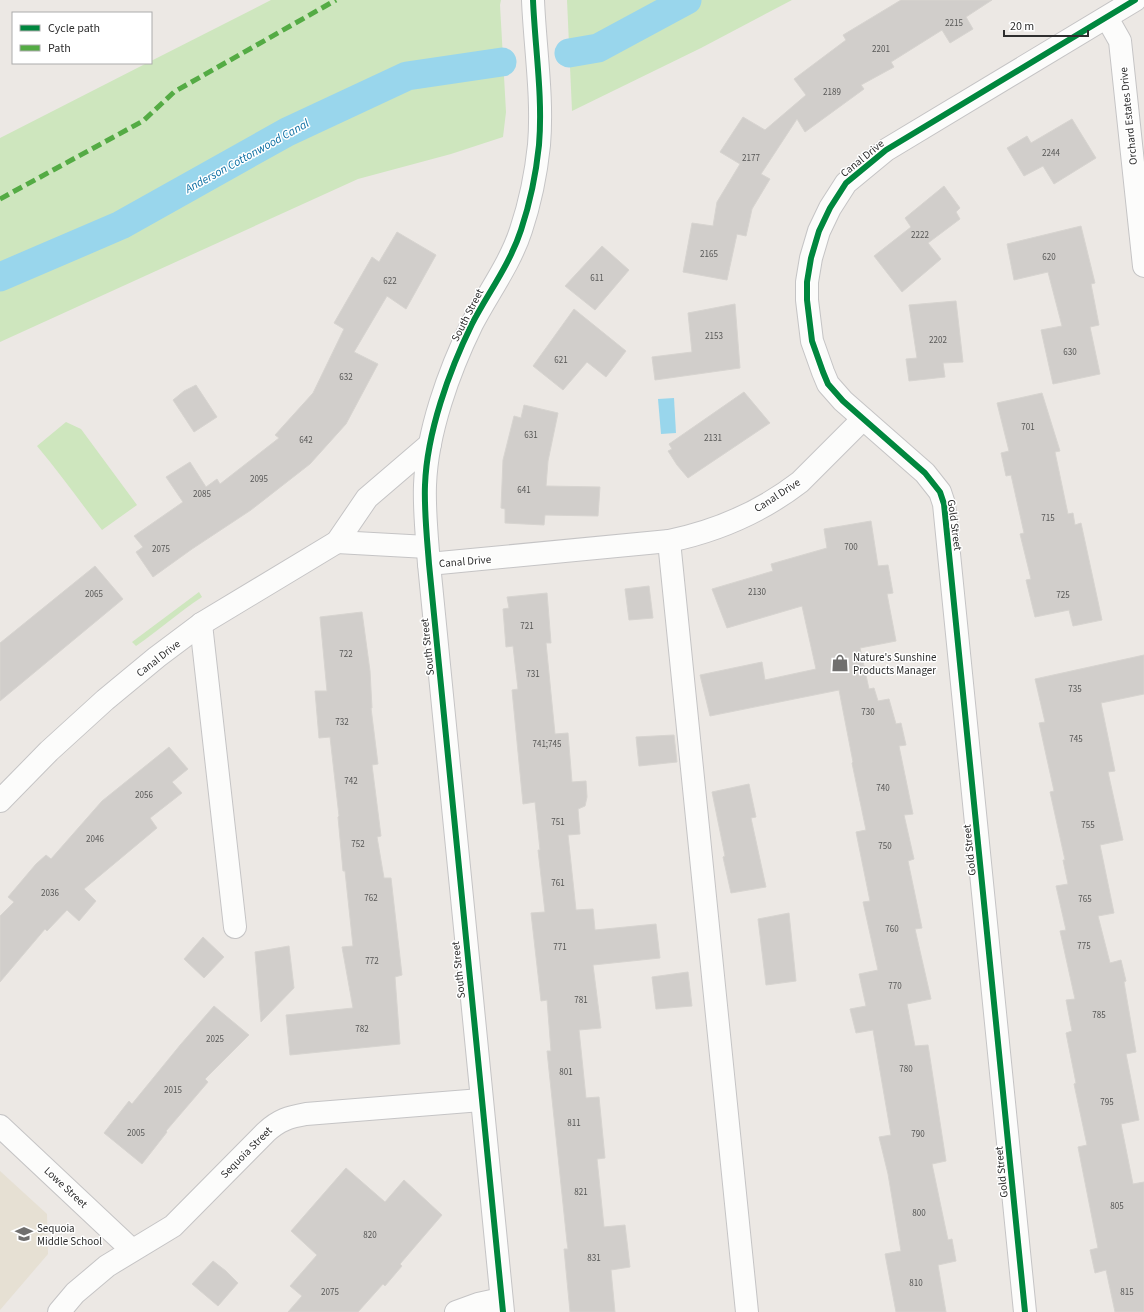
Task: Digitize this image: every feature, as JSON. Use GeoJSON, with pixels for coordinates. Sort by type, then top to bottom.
{"type":"FeatureCollection","features":[{"type":"Feature","properties":{"kind":"street","name":"Canal Drive"},"geometry":{"type":"LineString","coordinates":[[337,542],[428,555],[669,541],[720,527],[780,496],[800,482],[863,419],[843,401],[828,384],[815,351],[808,316],[808,282],[811,258],[819,231],[846,183],[886,150],[1135,0]]}},
{"type":"Feature","properties":{"kind":"street","name":"South Street"},"geometry":{"type":"LineString","coordinates":[[502,1306],[428,555],[425,484],[430,444],[450,375],[472,324],[508,259],[520,231],[534,178],[539,144],[539,112],[533,2]]}},
{"type":"Feature","properties":{"kind":"street","name":"Orchard Estates Drive"},"geometry":{"type":"LineString","coordinates":[[1107,18],[1120,41],[1144,266]]}},
{"type":"Feature","properties":{"kind":"street","name":"Gold Street"},"geometry":{"type":"LineString","coordinates":[[863,419],[925,473],[940,492],[944,504],[1025,1312]]}},
{"type":"Feature","properties":{"kind":"street","name":"Canal Drive"},"geometry":{"type":"LineString","coordinates":[[0,801],[49,751],[105,700],[201,624],[337,542],[367,498],[430,444]]}},
{"type":"Feature","properties":{"kind":"street"},"geometry":{"type":"LineString","coordinates":[[669,541],[747,1312]]}},
{"type":"Feature","properties":{"kind":"street"},"geometry":{"type":"LineString","coordinates":[[201,624],[235,927]]}},
{"type":"Feature","properties":{"kind":"street","name":"Sequoia Street"},"geometry":{"type":"LineString","coordinates":[[59,1312],[75,1293],[107,1266],[173,1226],[277,1122],[292,1117],[322,1113],[481,1100]]}},
{"type":"Feature","properties":{"kind":"street","name":"Lowe Street"},"geometry":{"type":"LineString","coordinates":[[0,1126],[132,1250]]}},
{"type":"Feature","properties":{"kind":"street"},"geometry":{"type":"LineString","coordinates":[[456,1312],[478,1304],[502,1306]]}},
{"type":"Feature","properties":{"kind":"shaded area","name":"Sequoia Middle School"},"geometry":{"type":"Polygon","coordinates":[[[0,1171],[47,1214],[48,1254],[0,1310],[0,1171]]]}},
{"type":"Feature","properties":{"kind":"green space"},"geometry":{"type":"Polygon","coordinates":[[[271,0],[501,0],[500,5],[506,112],[503,137],[451,154],[358,179],[0,342],[0,138],[145,64],[152,64],[152,60],[271,0]]]}},
{"type":"Feature","properties":{"kind":"green space"},"geometry":{"type":"Polygon","coordinates":[[[567,0],[792,0],[701,48],[572,111],[567,0]]]}},
{"type":"Feature","properties":{"kind":"green space"},"geometry":{"type":"Polygon","coordinates":[[[66,422],[81,429],[137,505],[102,530],[37,446],[66,422]]]}},
{"type":"Feature","properties":{"kind":"green space"},"geometry":{"type":"Polygon","coordinates":[[[199,592],[202,597],[136,646],[132,642],[199,592]]]}},
{"type":"Feature","properties":{"kind":"water"},"geometry":{"type":"Polygon","coordinates":[[[674,398],[676,433],[661,434],[658,399],[674,398]]]}},
{"type":"Feature","properties":{"kind":"building"},"geometry":{"type":"Polygon","coordinates":[[[901,0],[992,0],[966,17],[973,29],[950,43],[942,30],[891,62],[894,67],[861,85],[864,89],[805,132],[797,119],[761,174],[770,179],[752,209],[746,236],[737,234],[727,280],[683,272],[692,223],[713,226],[717,202],[740,164],[720,152],[743,117],[765,130],[806,95],[794,79],[846,40],[843,35],[901,0]]]}},
{"type":"Feature","properties":{"kind":"building"},"geometry":{"type":"Polygon","coordinates":[[[1072,119],[1096,158],[1054,184],[1043,166],[1024,176],[1007,148],[1027,136],[1031,143],[1072,119]]]}},
{"type":"Feature","properties":{"kind":"building"},"geometry":{"type":"Polygon","coordinates":[[[944,186],[960,208],[956,212],[960,219],[928,243],[941,259],[902,292],[874,256],[911,227],[905,218],[944,186]]]}},
{"type":"Feature","properties":{"kind":"building"},"geometry":{"type":"Polygon","coordinates":[[[1081,226],[1095,283],[1091,284],[1099,325],[1090,327],[1100,374],[1053,384],[1041,330],[1062,326],[1048,272],[1014,280],[1007,244],[1081,226]]]}},
{"type":"Feature","properties":{"kind":"building"},"geometry":{"type":"Polygon","coordinates":[[[397,232],[436,255],[406,309],[387,296],[354,352],[378,364],[346,424],[310,464],[251,510],[153,577],[136,552],[143,547],[134,536],[183,502],[166,477],[190,462],[206,487],[217,479],[220,484],[279,438],[275,435],[313,393],[344,329],[334,323],[372,257],[379,262],[397,232]]]}},
{"type":"Feature","properties":{"kind":"building"},"geometry":{"type":"Polygon","coordinates":[[[602,246],[629,270],[595,310],[565,286],[602,246]]]}},
{"type":"Feature","properties":{"kind":"building"},"geometry":{"type":"Polygon","coordinates":[[[956,301],[963,362],[943,363],[945,377],[909,381],[906,359],[917,358],[909,305],[956,301]]]}},
{"type":"Feature","properties":{"kind":"building"},"geometry":{"type":"Polygon","coordinates":[[[735,304],[740,368],[655,380],[652,357],[692,352],[688,313],[735,304]]]}},
{"type":"Feature","properties":{"kind":"building"},"geometry":{"type":"Polygon","coordinates":[[[574,309],[626,351],[606,377],[587,362],[563,390],[533,366],[574,309]]]}},
{"type":"Feature","properties":{"kind":"building"},"geometry":{"type":"Polygon","coordinates":[[[196,385],[217,417],[194,432],[173,400],[184,391],[196,385]]]}},
{"type":"Feature","properties":{"kind":"building"},"geometry":{"type":"Polygon","coordinates":[[[744,392],[770,423],[688,478],[668,451],[672,449],[669,444],[744,392]]]}},
{"type":"Feature","properties":{"kind":"building"},"geometry":{"type":"Polygon","coordinates":[[[1042,393],[1060,451],[1055,452],[1068,514],[1073,513],[1075,525],[1081,523],[1102,620],[1073,626],[1069,610],[1035,617],[1026,580],[1031,579],[1020,534],[1024,533],[1011,475],[1006,476],[1001,453],[1009,451],[997,403],[1042,393]]]}},
{"type":"Feature","properties":{"kind":"building"},"geometry":{"type":"Polygon","coordinates":[[[524,405],[558,413],[548,461],[546,486],[600,487],[598,516],[545,515],[544,525],[505,523],[505,509],[501,508],[503,460],[514,416],[521,418],[524,405]]]}},
{"type":"Feature","properties":{"kind":"building"},"geometry":{"type":"Polygon","coordinates":[[[871,521],[878,566],[888,565],[893,593],[887,594],[896,641],[860,648],[869,689],[874,688],[878,701],[889,699],[896,724],[901,723],[906,745],[899,746],[913,814],[904,815],[914,859],[908,861],[922,928],[915,929],[931,999],[907,1004],[915,1046],[928,1045],[946,1161],[932,1164],[948,1240],[952,1239],[956,1261],[938,1265],[946,1312],[896,1312],[885,1254],[901,1251],[888,1174],[879,1137],[891,1135],[873,1030],[856,1033],[850,1009],[866,1006],[859,974],[878,970],[863,902],[870,901],[856,832],[866,830],[839,690],[710,716],[700,675],[762,662],[765,680],[816,669],[802,606],[727,628],[712,589],[773,571],[771,564],[827,548],[824,529],[871,521]]]}},
{"type":"Feature","properties":{"kind":"building"},"geometry":{"type":"Polygon","coordinates":[[[95,566],[123,599],[0,701],[0,643],[95,566]]]}},
{"type":"Feature","properties":{"kind":"building"},"geometry":{"type":"Polygon","coordinates":[[[649,586],[653,618],[629,620],[625,589],[649,586]]]}},
{"type":"Feature","properties":{"kind":"building"},"geometry":{"type":"Polygon","coordinates":[[[547,593],[551,643],[546,643],[555,734],[568,733],[572,782],[586,781],[587,797],[585,806],[578,809],[580,834],[568,835],[576,910],[593,909],[595,930],[656,924],[660,958],[593,965],[601,1028],[579,1030],[586,1098],[599,1097],[605,1158],[597,1159],[604,1227],[625,1225],[630,1267],[611,1270],[615,1312],[570,1312],[564,1249],[568,1249],[547,1051],[551,1051],[547,1000],[541,1001],[531,913],[545,912],[538,850],[540,850],[535,802],[523,804],[512,690],[518,689],[513,646],[506,647],[503,609],[509,608],[507,597],[547,593]]]}},
{"type":"Feature","properties":{"kind":"building"},"geometry":{"type":"Polygon","coordinates":[[[362,612],[370,671],[371,708],[378,764],[372,765],[381,836],[377,837],[384,878],[391,878],[402,975],[395,977],[400,1044],[290,1055],[286,1015],[353,1008],[342,947],[353,946],[345,871],[343,871],[339,816],[330,737],[319,738],[315,691],[327,691],[320,617],[362,612]]]}},
{"type":"Feature","properties":{"kind":"building"},"geometry":{"type":"Polygon","coordinates":[[[1144,655],[1144,694],[1101,703],[1115,771],[1108,772],[1123,840],[1100,845],[1114,913],[1098,916],[1110,963],[1121,960],[1126,981],[1124,982],[1136,1052],[1126,1054],[1139,1120],[1121,1124],[1133,1184],[1144,1182],[1144,1312],[1115,1312],[1106,1270],[1095,1273],[1090,1250],[1098,1248],[1078,1147],[1087,1145],[1074,1084],[1076,1083],[1066,1033],[1072,1031],[1066,1000],[1075,999],[1060,931],[1066,930],[1056,886],[1068,884],[1063,860],[1065,860],[1050,792],[1054,791],[1039,723],[1045,722],[1035,679],[1144,655]]]}},
{"type":"Feature","properties":{"kind":"building"},"geometry":{"type":"Polygon","coordinates":[[[674,735],[677,762],[639,766],[636,737],[674,735]]]}},
{"type":"Feature","properties":{"kind":"building"},"geometry":{"type":"Polygon","coordinates":[[[169,747],[188,769],[172,782],[182,793],[150,818],[157,828],[84,889],[96,901],[79,921],[67,910],[47,931],[45,929],[0,982],[0,916],[14,902],[8,897],[36,864],[46,855],[51,859],[102,801],[169,747]]]}},
{"type":"Feature","properties":{"kind":"building"},"geometry":{"type":"Polygon","coordinates":[[[749,784],[756,817],[751,818],[766,887],[731,893],[723,857],[725,856],[712,792],[749,784]]]}},
{"type":"Feature","properties":{"kind":"building"},"geometry":{"type":"Polygon","coordinates":[[[789,913],[796,981],[766,985],[758,919],[789,913]]]}},
{"type":"Feature","properties":{"kind":"building"},"geometry":{"type":"Polygon","coordinates":[[[203,937],[224,957],[204,978],[184,959],[203,937]]]}},
{"type":"Feature","properties":{"kind":"building"},"geometry":{"type":"Polygon","coordinates":[[[289,946],[294,988],[261,1022],[255,952],[289,946]]]}},
{"type":"Feature","properties":{"kind":"building"},"geometry":{"type":"Polygon","coordinates":[[[688,972],[692,1006],[656,1009],[652,977],[688,972]]]}},
{"type":"Feature","properties":{"kind":"building"},"geometry":{"type":"Polygon","coordinates":[[[214,1006],[249,1035],[205,1079],[208,1082],[166,1131],[167,1132],[142,1164],[104,1133],[129,1101],[132,1104],[214,1006]]]}},
{"type":"Feature","properties":{"kind":"building"},"geometry":{"type":"Polygon","coordinates":[[[346,1168],[385,1202],[404,1180],[442,1215],[400,1264],[402,1266],[385,1286],[383,1284],[358,1312],[288,1312],[302,1296],[290,1286],[317,1255],[291,1231],[346,1168]]]}},
{"type":"Feature","properties":{"kind":"building"},"geometry":{"type":"Polygon","coordinates":[[[213,1261],[238,1283],[218,1306],[192,1284],[213,1261]]]}},
{"type":"Feature","properties":{"kind":"waterway","name":"Anderson Cottonwood Canal"},"geometry":{"type":"LineString","coordinates":[[569,53],[598,48],[687,0]]}},
{"type":"Feature","properties":{"kind":"waterway","name":"Anderson Cottonwood Canal"},"geometry":{"type":"LineString","coordinates":[[0,277],[121,225],[287,132],[407,76],[502,62]]}},
{"type":"Feature","properties":{"kind":"marked path"},"geometry":{"type":"LineString","coordinates":[[0,199],[143,121],[174,92],[336,0]]}},
{"type":"Feature","properties":{"kind":"cycle path"},"geometry":{"type":"LineString","coordinates":[[503,1312],[429,564],[425,515],[425,485],[430,444],[435,423],[455,362],[478,312],[511,255],[524,220],[532,188],[538,156],[540,127],[533,0]]}},
{"type":"Feature","properties":{"kind":"cycle path"},"geometry":{"type":"LineString","coordinates":[[1025,1312],[944,504],[940,492],[925,473],[843,401],[828,384],[812,341],[807,300],[807,282],[811,258],[819,231],[830,208],[846,183],[886,150],[1135,0]]}},
{"type":"Feature","properties":{"kind":"place","name":"Nature's Sunshine Products Manager"},"geometry":{"type":"Point","coordinates":[840,663]}},
{"type":"Feature","properties":{"kind":"place","name":"Sequoia Middle School"},"geometry":{"type":"Point","coordinates":[24,1234]}}]}
